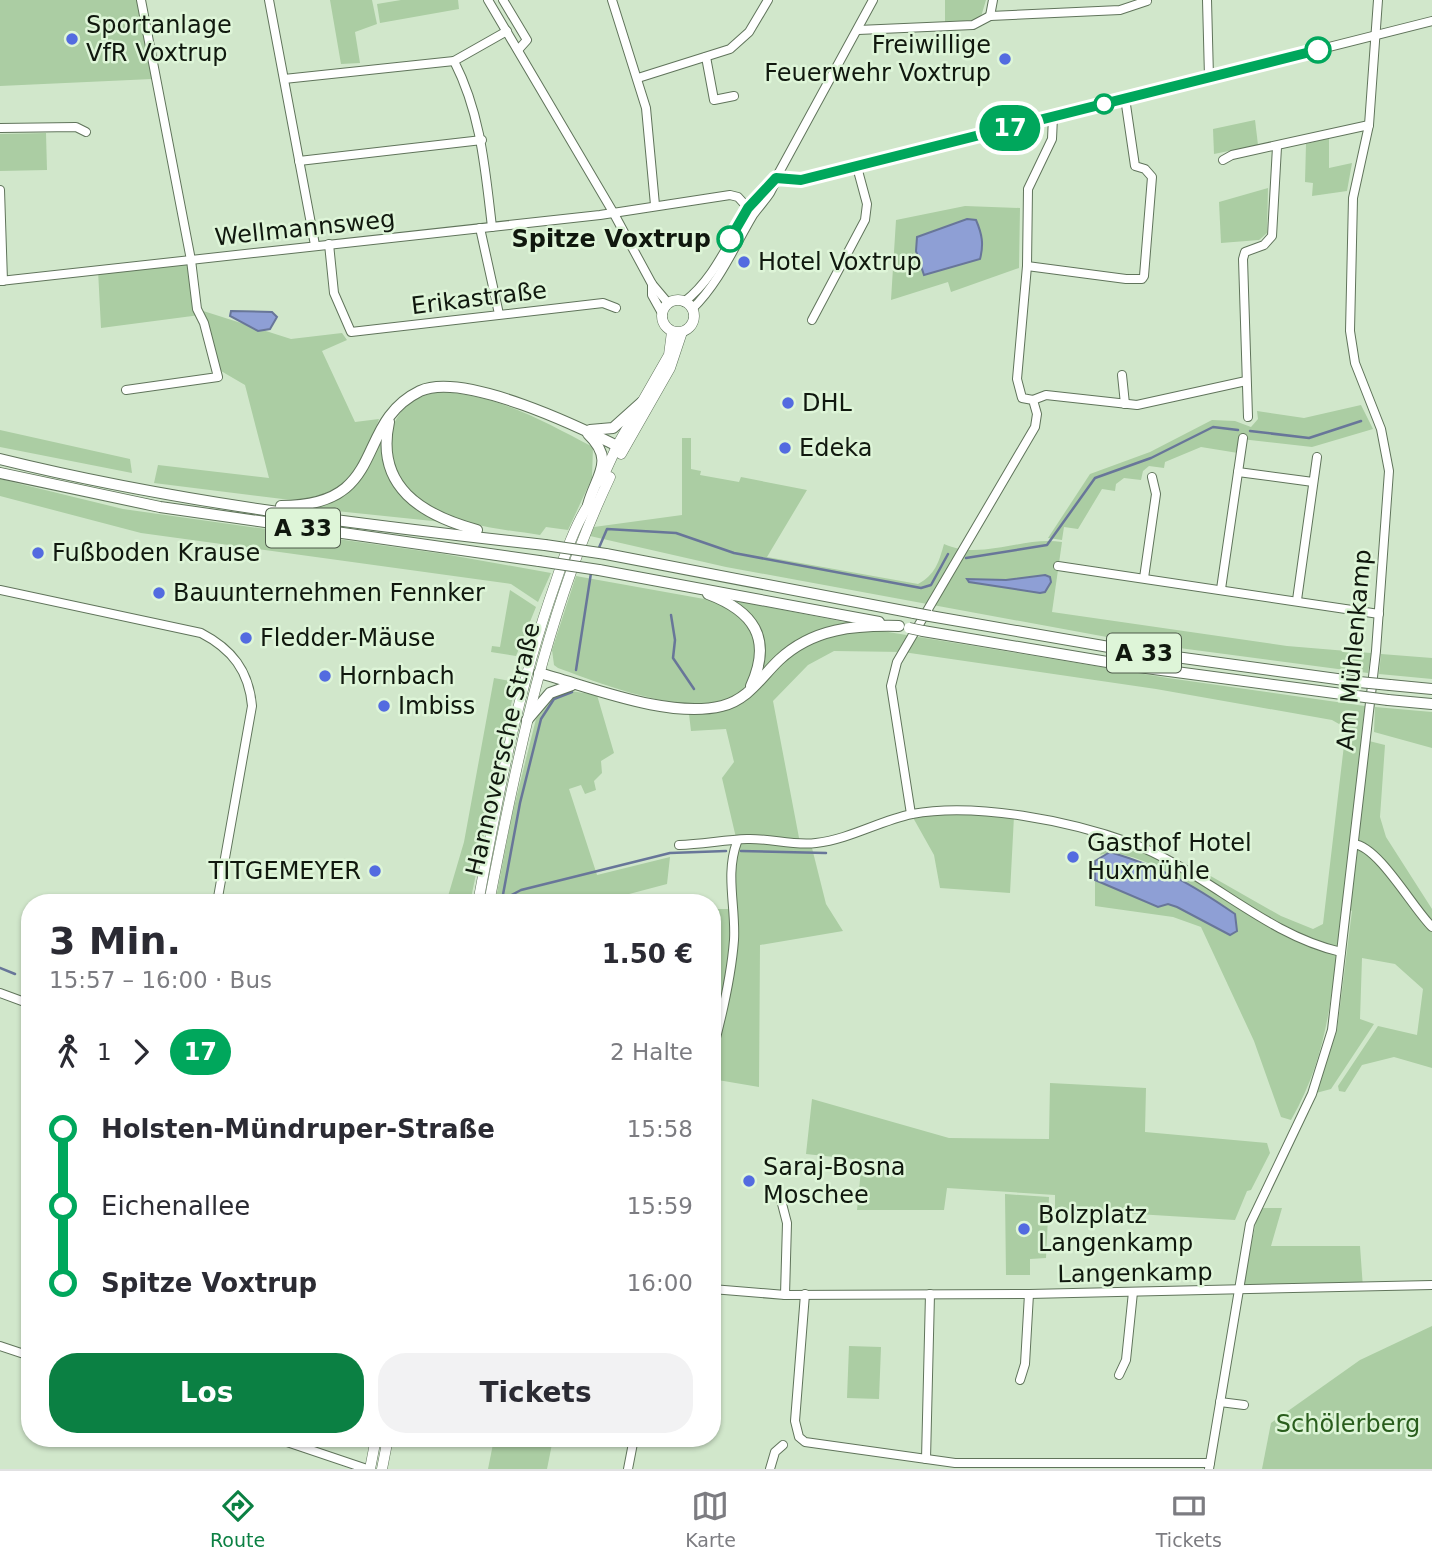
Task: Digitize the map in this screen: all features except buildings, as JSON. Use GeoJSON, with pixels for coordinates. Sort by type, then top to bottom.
{"type":"FeatureCollection","features":[{"type":"Feature","properties":{"kind":"highway"},"geometry":{"type":"LineString","coordinates":[[239,506],[305,504],[345,489],[357,479],[390,416],[401,403],[422,390],[444,387],[478,391],[520,403],[620,448]]}},
{"type":"Feature","properties":{"kind":"highway"},"geometry":{"type":"LineString","coordinates":[[580,429],[597,431],[613,428],[642,402]]}},
{"type":"Feature","properties":{"kind":"highway"},"geometry":{"type":"LineString","coordinates":[[390,416],[385,453],[390,470],[416,504],[452,523],[518,542]]}},
{"type":"Feature","properties":{"kind":"highway"},"geometry":{"type":"LineString","coordinates":[[580,429],[596,443],[603,456],[601,471],[588,505]]}},
{"type":"Feature","properties":{"kind":"highway","name":"A 33"},"geometry":{"type":"LineString","coordinates":[[0,459],[147,491],[239,506],[606,554],[930,616],[1132,651],[1359,682],[1432,689]]}},
{"type":"Feature","properties":{"kind":"highway","name":"A 33"},"geometry":{"type":"LineString","coordinates":[[0,472],[145,504],[599,570],[923,631],[1131,666],[1432,704]]}},
{"type":"Feature","properties":{"kind":"highway"},"geometry":{"type":"LineString","coordinates":[[685,586],[738,608],[755,628],[761,652],[760,668],[748,693]]}},
{"type":"Feature","properties":{"kind":"highway"},"geometry":{"type":"LineString","coordinates":[[539,673],[652,703],[688,708],[723,706],[748,693],[778,660],[815,635],[856,627],[904,627]]}},
{"type":"Feature","properties":{"kind":"highway"},"geometry":{"type":"LineString","coordinates":[[527,720],[550,692],[578,684]]}},
{"type":"Feature","properties":{"kind":"main road"},"geometry":{"type":"LineString","coordinates":[[620,448],[669,355],[677,332],[692,323],[688,305],[665,308],[664,326],[677,332]]}},
{"type":"Feature","properties":{"kind":"main road"},"geometry":{"type":"LineString","coordinates":[[620,448],[670,368],[677,332]]}},
{"type":"Feature","properties":{"kind":"main road","name":"Hannoversche Straße"},"geometry":{"type":"LineString","coordinates":[[480,894],[508,746],[527,670],[560,569],[588,505],[620,448]]}},
{"type":"Feature","properties":{"kind":"main road","name":"Hannoversche Straße"},"geometry":{"type":"LineString","coordinates":[[491,894],[539,673],[570,571],[620,448]]}},
{"type":"Feature","properties":{"kind":"main road"},"geometry":{"type":"LineString","coordinates":[[527,670],[539,673]]}},
{"type":"Feature","properties":{"kind":"main road"},"geometry":{"type":"LineString","coordinates":[[369,1469],[374,1447]]}},
{"type":"Feature","properties":{"kind":"main road"},"geometry":{"type":"LineString","coordinates":[[382,1469],[386,1447]]}},
{"type":"Feature","properties":{"kind":"street"},"geometry":{"type":"LineString","coordinates":[[126,390],[218,377],[204,323],[197,309],[191,260],[141,0]]}},
{"type":"Feature","properties":{"kind":"street"},"geometry":{"type":"LineString","coordinates":[[269,0],[315,245]]}},
{"type":"Feature","properties":{"kind":"street"},"geometry":{"type":"LineString","coordinates":[[488,0],[613,212],[665,308]]}},
{"type":"Feature","properties":{"kind":"street"},"geometry":{"type":"LineString","coordinates":[[503,0],[527,40],[518,50]]}},
{"type":"Feature","properties":{"kind":"street"},"geometry":{"type":"LineString","coordinates":[[612,0],[646,108],[655,205]]}},
{"type":"Feature","properties":{"kind":"street"},"geometry":{"type":"LineString","coordinates":[[638,78],[706,57],[741,42],[768,0]]}},
{"type":"Feature","properties":{"kind":"street"},"geometry":{"type":"LineString","coordinates":[[688,305],[706,282],[748,208],[776,178],[873,0]]}},
{"type":"Feature","properties":{"kind":"street"},"geometry":{"type":"LineString","coordinates":[[990,16],[993,0]]}},
{"type":"Feature","properties":{"kind":"street"},"geometry":{"type":"LineString","coordinates":[[1207,0],[1209,77]]}},
{"type":"Feature","properties":{"kind":"street","name":"Am Mühlenkamp"},"geometry":{"type":"LineString","coordinates":[[1210,1466],[1236,1292],[1255,1208],[1323,1066],[1332,1030],[1352,867],[1379,614],[1389,471],[1381,429],[1355,363],[1349,331],[1353,198],[1369,125],[1378,34],[1378,0]]}},
{"type":"Feature","properties":{"kind":"street"},"geometry":{"type":"LineString","coordinates":[[858,30],[973,25],[990,16],[1120,10],[1147,1]]}},
{"type":"Feature","properties":{"kind":"street"},"geometry":{"type":"LineString","coordinates":[[776,178],[801,180],[857,167],[1432,21]]}},
{"type":"Feature","properties":{"kind":"street"},"geometry":{"type":"LineString","coordinates":[[284,79],[454,61],[507,32]]}},
{"type":"Feature","properties":{"kind":"street"},"geometry":{"type":"LineString","coordinates":[[706,57],[714,100],[734,96]]}},
{"type":"Feature","properties":{"kind":"street"},"geometry":{"type":"LineString","coordinates":[[454,61],[476,112],[492,227]]}},
{"type":"Feature","properties":{"kind":"street"},"geometry":{"type":"LineString","coordinates":[[1027,266],[1126,279],[1142,279],[1144,276],[1152,177],[1146,170],[1135,166],[1125,98]]}},
{"type":"Feature","properties":{"kind":"street"},"geometry":{"type":"LineString","coordinates":[[1054,117],[1052,139],[1028,189],[1027,266],[1017,379],[1022,398],[1033,400],[1046,395],[1137,405],[1246,381]]}},
{"type":"Feature","properties":{"kind":"street"},"geometry":{"type":"LineString","coordinates":[[1223,160],[1232,155],[1369,125]]}},
{"type":"Feature","properties":{"kind":"street"},"geometry":{"type":"LineString","coordinates":[[0,128],[76,127],[86,132]]}},
{"type":"Feature","properties":{"kind":"street"},"geometry":{"type":"LineString","coordinates":[[299,161],[482,140]]}},
{"type":"Feature","properties":{"kind":"street"},"geometry":{"type":"LineString","coordinates":[[1248,417],[1250,408],[1246,381],[1243,259],[1245,252],[1264,245],[1272,236],[1277,147]]}},
{"type":"Feature","properties":{"kind":"street"},"geometry":{"type":"LineString","coordinates":[[812,320],[865,220],[867,204],[857,167]]}},
{"type":"Feature","properties":{"kind":"street"},"geometry":{"type":"LineString","coordinates":[[688,305],[712,286],[755,212],[774,190],[776,178]]}},
{"type":"Feature","properties":{"kind":"street"},"geometry":{"type":"LineString","coordinates":[[0,190],[1,281]]}},
{"type":"Feature","properties":{"kind":"street","name":"Wellmannsweg"},"geometry":{"type":"LineString","coordinates":[[1,281],[480,229],[730,195],[738,197],[748,208]]}},
{"type":"Feature","properties":{"kind":"street"},"geometry":{"type":"LineString","coordinates":[[480,229],[499,314]]}},
{"type":"Feature","properties":{"kind":"street","name":"Erikastraße"},"geometry":{"type":"LineString","coordinates":[[329,244],[334,293],[351,332],[603,303],[616,307]]}},
{"type":"Feature","properties":{"kind":"street"},"geometry":{"type":"LineString","coordinates":[[1122,375],[1125,404]]}},
{"type":"Feature","properties":{"kind":"street"},"geometry":{"type":"LineString","coordinates":[[911,814],[891,686],[897,662],[1035,427],[1037,414],[1033,400]]}},
{"type":"Feature","properties":{"kind":"street"},"geometry":{"type":"LineString","coordinates":[[1221,589],[1243,438]]}},
{"type":"Feature","properties":{"kind":"street"},"geometry":{"type":"LineString","coordinates":[[1297,600],[1317,457]]}},
{"type":"Feature","properties":{"kind":"street"},"geometry":{"type":"LineString","coordinates":[[1238,472],[1313,482]]}},
{"type":"Feature","properties":{"kind":"street"},"geometry":{"type":"LineString","coordinates":[[1144,578],[1156,494],[1152,477]]}},
{"type":"Feature","properties":{"kind":"street"},"geometry":{"type":"LineString","coordinates":[[1058,566],[1379,614]]}},
{"type":"Feature","properties":{"kind":"street"},"geometry":{"type":"LineString","coordinates":[[0,590],[201,633],[218,642],[238,662],[248,684],[252,706],[219,894]]}},
{"type":"Feature","properties":{"kind":"street"},"geometry":{"type":"LineString","coordinates":[[679,845],[737,842],[745,839],[811,844],[839,840],[911,814],[956,811],[1014,816],[1065,825],[1131,843],[1192,871],[1295,937],[1341,952]]}},
{"type":"Feature","properties":{"kind":"street"},"geometry":{"type":"LineString","coordinates":[[721,1022],[727,1000],[734,939],[731,859],[737,842]]}},
{"type":"Feature","properties":{"kind":"street"},"geometry":{"type":"LineString","coordinates":[[1354,844],[1373,852],[1404,896],[1432,927]]}},
{"type":"Feature","properties":{"kind":"street"},"geometry":{"type":"LineString","coordinates":[[0,993],[21,1001]]}},
{"type":"Feature","properties":{"kind":"street"},"geometry":{"type":"LineString","coordinates":[[780,1196],[787,1223],[785,1295]]}},
{"type":"Feature","properties":{"kind":"street","name":"Langenkamp"},"geometry":{"type":"LineString","coordinates":[[721,1290],[785,1295],[1030,1294],[1236,1292],[1432,1285]]}},
{"type":"Feature","properties":{"kind":"street"},"geometry":{"type":"LineString","coordinates":[[1119,1375],[1126,1360],[1133,1292]]}},
{"type":"Feature","properties":{"kind":"street"},"geometry":{"type":"LineString","coordinates":[[805,1294],[795,1421],[799,1437],[813,1444],[955,1466],[1210,1466]]}},
{"type":"Feature","properties":{"kind":"street"},"geometry":{"type":"LineString","coordinates":[[926,1460],[930,1294]]}},
{"type":"Feature","properties":{"kind":"street"},"geometry":{"type":"LineString","coordinates":[[1020,1380],[1025,1364],[1030,1294]]}},
{"type":"Feature","properties":{"kind":"street"},"geometry":{"type":"LineString","coordinates":[[0,1346],[21,1353]]}},
{"type":"Feature","properties":{"kind":"street"},"geometry":{"type":"LineString","coordinates":[[1220,1402],[1244,1405]]}},
{"type":"Feature","properties":{"kind":"street"},"geometry":{"type":"LineString","coordinates":[[770,1469],[775,1452],[783,1445]]}},
{"type":"Feature","properties":{"kind":"street"},"geometry":{"type":"LineString","coordinates":[[302,1447],[369,1469]]}},
{"type":"Feature","properties":{"kind":"street"},"geometry":{"type":"LineString","coordinates":[[628,1469],[632,1447]]}},
{"type":"Feature","properties":{"kind":"green space","name":"Sportanlage VfR Voxtrup"},"geometry":{"type":"Polygon","coordinates":[[[0,0],[137,0],[152,79],[0,86],[0,0]]]}},
{"type":"Feature","properties":{"kind":"green space"},"geometry":{"type":"Polygon","coordinates":[[[330,0],[372,0],[377,24],[355,32],[360,63],[341,64],[330,0]]]}},
{"type":"Feature","properties":{"kind":"green space"},"geometry":{"type":"Polygon","coordinates":[[[401,0],[458,0],[459,9],[380,23],[377,4],[401,0]]]}},
{"type":"Feature","properties":{"kind":"green space"},"geometry":{"type":"Polygon","coordinates":[[[945,0],[986,0],[980,20],[945,22],[945,0]]]}},
{"type":"Feature","properties":{"kind":"green space"},"geometry":{"type":"Polygon","coordinates":[[[1255,120],[1258,145],[1214,154],[1213,129],[1255,120]]]}},
{"type":"Feature","properties":{"kind":"green space"},"geometry":{"type":"Polygon","coordinates":[[[46,133],[47,170],[0,171],[0,134],[46,133]]]}},
{"type":"Feature","properties":{"kind":"green space"},"geometry":{"type":"Polygon","coordinates":[[[1329,138],[1329,168],[1352,163],[1347,191],[1312,196],[1313,183],[1305,182],[1306,144],[1329,138]]]}},
{"type":"Feature","properties":{"kind":"green space"},"geometry":{"type":"Polygon","coordinates":[[[1268,188],[1267,233],[1259,240],[1221,243],[1219,202],[1268,188]]]}},
{"type":"Feature","properties":{"kind":"green space"},"geometry":{"type":"Polygon","coordinates":[[[965,206],[1020,208],[1019,268],[951,292],[948,282],[891,300],[896,220],[965,206]]]}},
{"type":"Feature","properties":{"kind":"green space"},"geometry":{"type":"Polygon","coordinates":[[[191,260],[197,309],[291,339],[342,333],[347,340],[322,351],[355,422],[379,419],[359,465],[339,486],[310,498],[291,500],[154,483],[158,465],[269,478],[245,385],[221,371],[200,315],[101,328],[98,270],[191,260]]]}},
{"type":"Feature","properties":{"kind":"green space"},"geometry":{"type":"Polygon","coordinates":[[[439,392],[500,403],[593,447],[592,478],[568,530],[546,527],[540,535],[493,528],[444,515],[417,500],[404,486],[395,470],[390,453],[390,437],[395,421],[405,408],[419,398],[439,392]]]}},
{"type":"Feature","properties":{"kind":"green space"},"geometry":{"type":"Polygon","coordinates":[[[1361,405],[1373,429],[1312,447],[1241,439],[1238,453],[1201,447],[1165,462],[1164,468],[1149,466],[1143,471],[1141,480],[1124,478],[1116,484],[1115,491],[1102,489],[1078,529],[1064,527],[1062,540],[1048,538],[1090,474],[1150,452],[1212,420],[1235,421],[1251,427],[1258,419],[1257,411],[1304,418],[1361,405]]]}},
{"type":"Feature","properties":{"kind":"green space"},"geometry":{"type":"Polygon","coordinates":[[[0,430],[130,459],[132,473],[0,447],[0,430]]]}},
{"type":"Feature","properties":{"kind":"green space"},"geometry":{"type":"Polygon","coordinates":[[[380,431],[386,434],[400,486],[452,523],[317,509],[305,504],[345,489],[380,431]]]}},
{"type":"Feature","properties":{"kind":"green space"},"geometry":{"type":"Polygon","coordinates":[[[682,438],[691,438],[691,469],[701,471],[700,475],[739,482],[741,477],[807,490],[767,557],[918,584],[936,567],[944,544],[972,550],[1032,542],[1062,542],[1052,612],[1287,646],[1371,653],[1368,673],[1134,642],[726,567],[590,536],[594,527],[682,515],[682,438]]]}},
{"type":"Feature","properties":{"kind":"green space"},"geometry":{"type":"Polygon","coordinates":[[[0,479],[123,509],[444,554],[551,573],[538,602],[511,584],[141,533],[0,496],[0,479]]]}},
{"type":"Feature","properties":{"kind":"green space"},"geometry":{"type":"Polygon","coordinates":[[[576,576],[721,602],[748,621],[759,650],[746,685],[731,698],[710,704],[684,704],[627,692],[558,668],[554,665],[552,650],[576,576]]]}},
{"type":"Feature","properties":{"kind":"green space"},"geometry":{"type":"Polygon","coordinates":[[[510,590],[536,607],[516,656],[491,652],[492,646],[500,647],[510,590]]]}},
{"type":"Feature","properties":{"kind":"green space"},"geometry":{"type":"Polygon","coordinates":[[[733,600],[849,623],[822,630],[800,641],[760,676],[764,653],[760,633],[750,616],[733,600]]]}},
{"type":"Feature","properties":{"kind":"green space"},"geometry":{"type":"Polygon","coordinates":[[[836,631],[882,631],[1168,678],[1365,706],[1361,739],[1385,745],[1380,817],[1386,837],[1432,909],[1432,1068],[1394,1057],[1362,1065],[1345,1092],[1339,1091],[1338,1086],[1378,1026],[1417,1035],[1423,989],[1395,964],[1362,958],[1360,1019],[1374,1024],[1331,1089],[1316,1093],[1337,1030],[1352,911],[1342,904],[1328,1015],[1315,1068],[1291,1120],[1281,1117],[1254,1041],[1201,927],[1173,917],[1095,906],[1095,880],[1157,907],[1168,904],[1177,907],[1230,935],[1235,914],[1189,884],[1150,864],[1131,857],[1100,855],[1108,837],[1192,871],[1193,866],[1281,916],[1313,929],[1323,924],[1346,728],[1332,720],[1156,689],[903,652],[834,651],[808,665],[773,701],[800,843],[811,844],[826,904],[843,931],[760,945],[759,1087],[721,1081],[721,909],[732,909],[737,842],[722,778],[734,762],[726,729],[691,731],[689,714],[727,710],[745,702],[787,656],[836,631]]]}},
{"type":"Feature","properties":{"kind":"green space"},"geometry":{"type":"Polygon","coordinates":[[[1381,654],[1432,658],[1432,679],[1379,674],[1381,654]]]}},
{"type":"Feature","properties":{"kind":"green space"},"geometry":{"type":"Polygon","coordinates":[[[494,678],[515,682],[472,894],[449,894],[464,842],[494,678]]]}},
{"type":"Feature","properties":{"kind":"green space"},"geometry":{"type":"Polygon","coordinates":[[[564,690],[597,695],[614,753],[601,761],[602,773],[594,781],[596,790],[585,794],[581,785],[569,789],[597,875],[670,857],[667,884],[629,894],[497,894],[512,815],[536,719],[546,700],[564,690]]]}},
{"type":"Feature","properties":{"kind":"green space"},"geometry":{"type":"Polygon","coordinates":[[[1375,707],[1432,712],[1432,748],[1374,732],[1375,707]]]}},
{"type":"Feature","properties":{"kind":"green space"},"geometry":{"type":"Polygon","coordinates":[[[956,811],[1014,816],[1010,893],[940,888],[934,855],[911,814],[956,811]]]}},
{"type":"Feature","properties":{"kind":"green space"},"geometry":{"type":"Polygon","coordinates":[[[1050,1083],[1146,1088],[1145,1132],[1267,1143],[1270,1153],[1251,1190],[1247,1191],[1235,1220],[1055,1209],[1055,1195],[947,1188],[944,1210],[857,1210],[862,1160],[806,1154],[812,1099],[949,1138],[1049,1139],[1050,1083]]]}},
{"type":"Feature","properties":{"kind":"green space"},"geometry":{"type":"Polygon","coordinates":[[[1005,1194],[1049,1197],[1046,1258],[1030,1259],[1030,1275],[1006,1275],[1005,1194]]]}},
{"type":"Feature","properties":{"kind":"green space"},"geometry":{"type":"Polygon","coordinates":[[[1259,1208],[1282,1208],[1271,1246],[1360,1246],[1363,1288],[1241,1292],[1259,1208]]]}},
{"type":"Feature","properties":{"kind":"green space","name":"Schölerberg"},"geometry":{"type":"Polygon","coordinates":[[[1432,1326],[1432,1469],[1262,1469],[1271,1423],[1360,1360],[1432,1326]]]}},
{"type":"Feature","properties":{"kind":"green space"},"geometry":{"type":"Polygon","coordinates":[[[849,1346],[881,1347],[879,1399],[847,1398],[849,1346]]]}},
{"type":"Feature","properties":{"kind":"green space"},"geometry":{"type":"Polygon","coordinates":[[[492,1447],[551,1447],[547,1469],[488,1469],[492,1447]]]}},
{"type":"Feature","properties":{"kind":"water"},"geometry":{"type":"Polygon","coordinates":[[[967,219],[976,220],[980,230],[980,259],[924,275],[916,251],[917,237],[967,219]]]}},
{"type":"Feature","properties":{"kind":"water"},"geometry":{"type":"Polygon","coordinates":[[[231,311],[272,312],[277,317],[270,329],[258,331],[230,316],[231,311]]]}},
{"type":"Feature","properties":{"kind":"water"},"geometry":{"type":"Polygon","coordinates":[[[1045,575],[1050,577],[1051,582],[1045,592],[1040,593],[969,582],[967,579],[1006,580],[1045,575]]]}},
{"type":"Feature","properties":{"kind":"water"},"geometry":{"type":"Polygon","coordinates":[[[1110,852],[1161,870],[1204,893],[1235,914],[1237,931],[1230,935],[1177,907],[1168,904],[1158,907],[1095,880],[1095,861],[1110,852]]]}},
{"type":"Feature","properties":{"kind":"waterway"},"geometry":{"type":"LineString","coordinates":[[1250,431],[1309,438],[1361,421]]}},
{"type":"Feature","properties":{"kind":"waterway"},"geometry":{"type":"LineString","coordinates":[[966,558],[1047,545],[1095,478],[1151,458],[1213,427],[1238,430]]}},
{"type":"Feature","properties":{"kind":"waterway"},"geometry":{"type":"LineString","coordinates":[[598,550],[607,529],[676,533],[734,553],[921,588],[931,585],[948,554]]}},
{"type":"Feature","properties":{"kind":"waterway"},"geometry":{"type":"LineString","coordinates":[[576,670],[591,573]]}},
{"type":"Feature","properties":{"kind":"waterway"},"geometry":{"type":"LineString","coordinates":[[671,615],[675,640],[673,658],[694,689]]}},
{"type":"Feature","properties":{"kind":"waterway"},"geometry":{"type":"LineString","coordinates":[[503,894],[520,803],[541,719],[554,699],[572,692]]}},
{"type":"Feature","properties":{"kind":"waterway"},"geometry":{"type":"LineString","coordinates":[[513,894],[670,853],[726,851]]}},
{"type":"Feature","properties":{"kind":"waterway"},"geometry":{"type":"LineString","coordinates":[[741,851],[826,853]]}},
{"type":"Feature","properties":{"kind":"waterway"},"geometry":{"type":"LineString","coordinates":[[0,968],[15,974]]}},
{"type":"Feature","properties":{"kind":"bus line","name":"17"},"geometry":{"type":"LineString","coordinates":[[730,239],[748,208],[776,178],[801,180],[857,167],[1318,50]]}},
{"type":"Feature","properties":{"kind":"place","name":"Sportanlage VfR Voxtrup"},"geometry":{"type":"Point","coordinates":[72,39]}},
{"type":"Feature","properties":{"kind":"place","name":"Freiwillige Feuerwehr Voxtrup"},"geometry":{"type":"Point","coordinates":[1005,59]}},
{"type":"Feature","properties":{"kind":"place","name":"Spitze Voxtrup"},"geometry":{"type":"Point","coordinates":[730,239]}},
{"type":"Feature","properties":{"kind":"place","name":"Hotel Voxtrup"},"geometry":{"type":"Point","coordinates":[744,262]}},
{"type":"Feature","properties":{"kind":"place","name":"DHL"},"geometry":{"type":"Point","coordinates":[788,403]}},
{"type":"Feature","properties":{"kind":"place","name":"Edeka"},"geometry":{"type":"Point","coordinates":[785,448]}},
{"type":"Feature","properties":{"kind":"place","name":"Fußboden Krause"},"geometry":{"type":"Point","coordinates":[38,553]}},
{"type":"Feature","properties":{"kind":"place","name":"Bauunternehmen Fennker"},"geometry":{"type":"Point","coordinates":[159,593]}},
{"type":"Feature","properties":{"kind":"place","name":"Fledder-Mäuse"},"geometry":{"type":"Point","coordinates":[246,638]}},
{"type":"Feature","properties":{"kind":"place","name":"Hornbach"},"geometry":{"type":"Point","coordinates":[325,676]}},
{"type":"Feature","properties":{"kind":"place","name":"Imbiss"},"geometry":{"type":"Point","coordinates":[384,706]}},
{"type":"Feature","properties":{"kind":"place","name":"Gasthof Hotel Huxmühle"},"geometry":{"type":"Point","coordinates":[1073,857]}},
{"type":"Feature","properties":{"kind":"place","name":"TITGEMEYER"},"geometry":{"type":"Point","coordinates":[375,871]}},
{"type":"Feature","properties":{"kind":"place","name":"Saraj-Bosna Moschee"},"geometry":{"type":"Point","coordinates":[749,1181]}},
{"type":"Feature","properties":{"kind":"place","name":"Bolzplatz Langenkamp"},"geometry":{"type":"Point","coordinates":[1024,1229]}}]}
